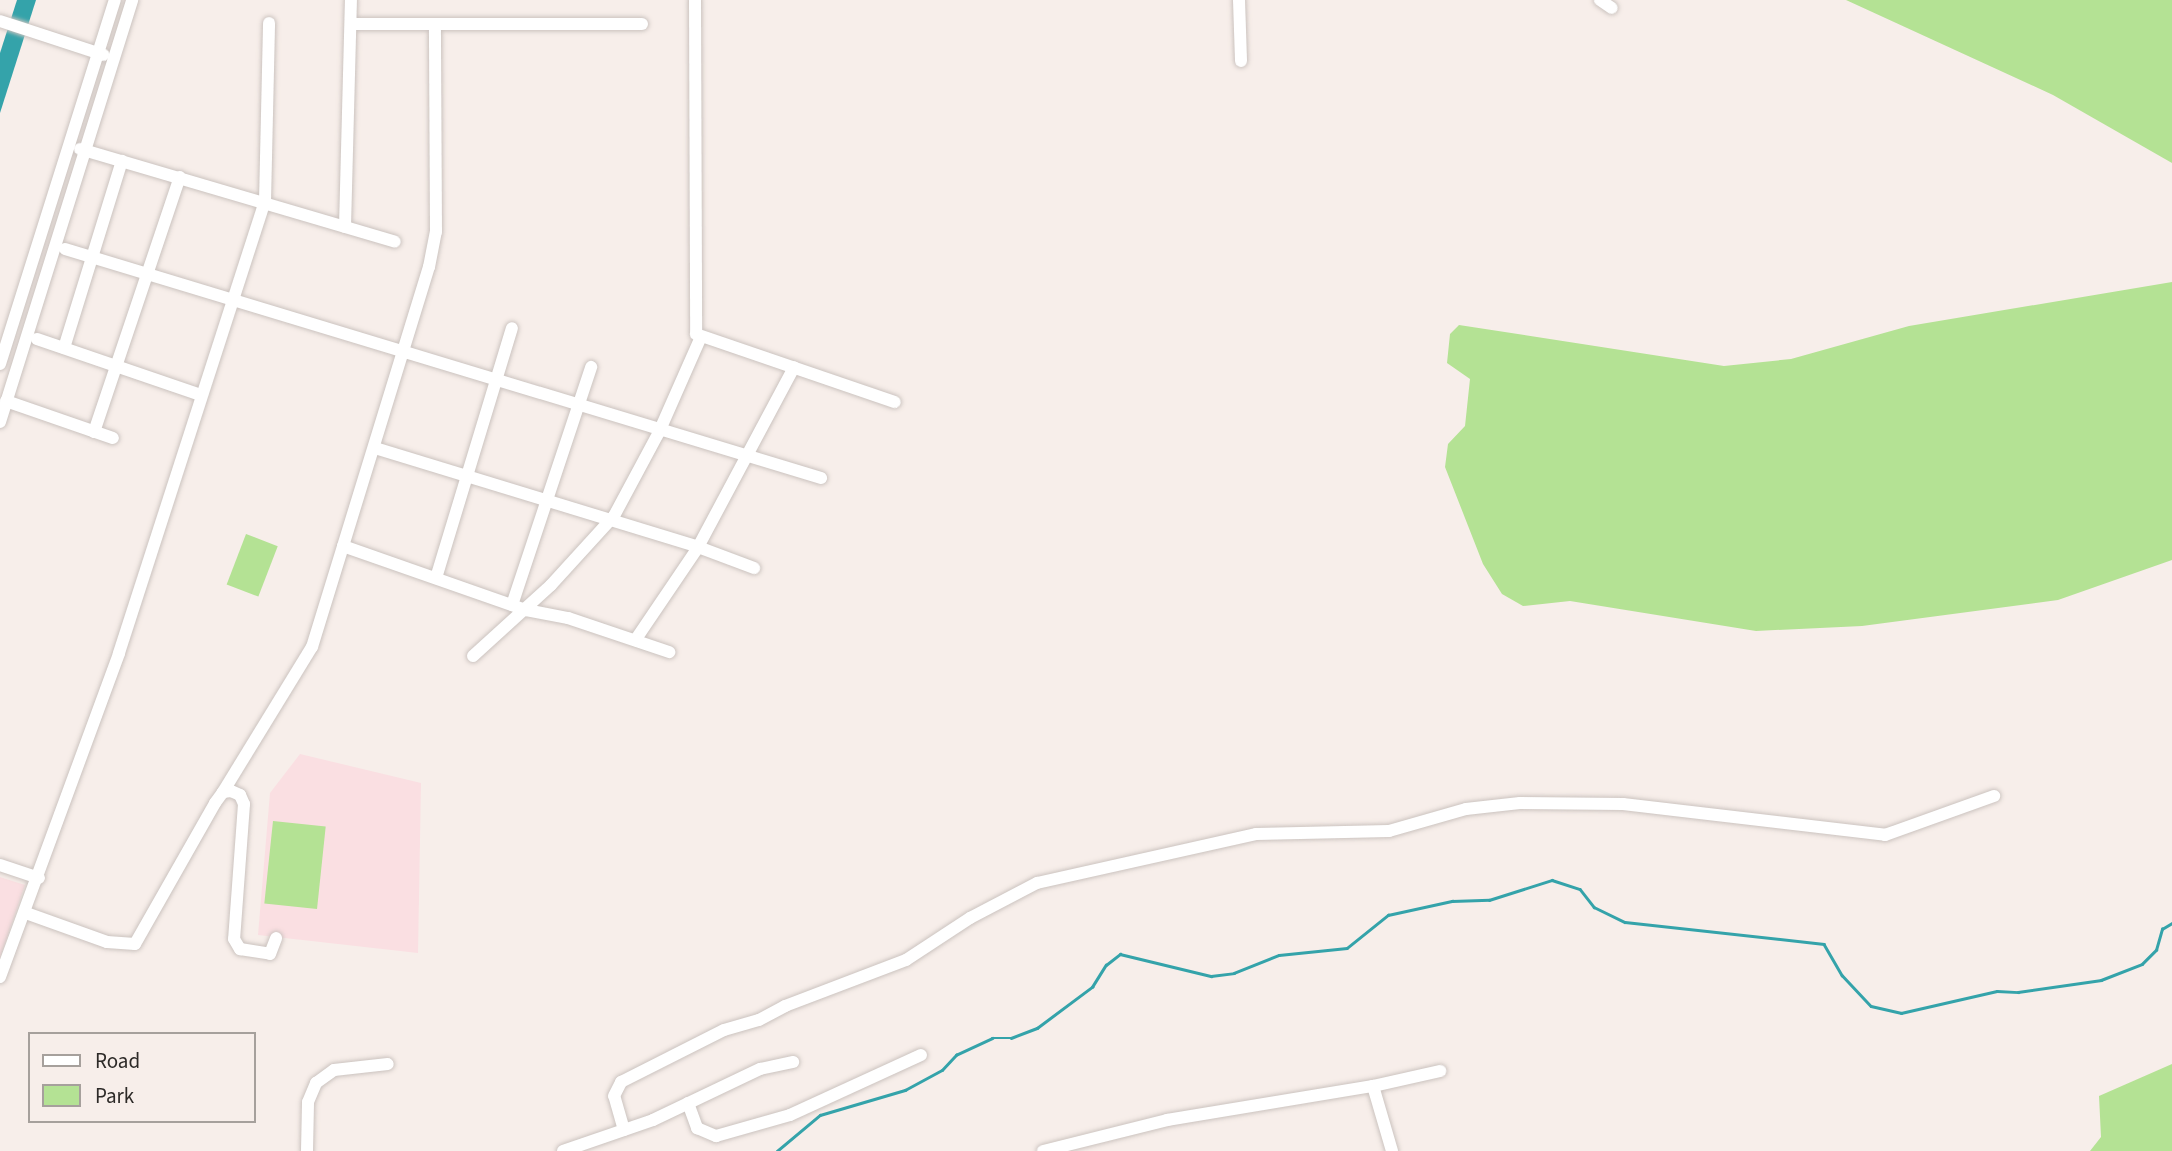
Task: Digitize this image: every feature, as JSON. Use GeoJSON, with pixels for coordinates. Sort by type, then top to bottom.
{"type":"FeatureCollection","features":[{"type":"Feature","properties":{"kind":"street"},"geometry":{"type":"LineString","coordinates":[[0,365],[115,0]]}},
{"type":"Feature","properties":{"kind":"street"},"geometry":{"type":"LineString","coordinates":[[0,422],[132,0]]}},
{"type":"Feature","properties":{"kind":"street"},"geometry":{"type":"LineString","coordinates":[[345,227],[351,0]]}},
{"type":"Feature","properties":{"kind":"street"},"geometry":{"type":"LineString","coordinates":[[695,0],[696,334],[700,339],[794,367],[895,402]]}},
{"type":"Feature","properties":{"kind":"street"},"geometry":{"type":"LineString","coordinates":[[1239,0],[1241,61]]}},
{"type":"Feature","properties":{"kind":"street"},"geometry":{"type":"LineString","coordinates":[[1600,0],[1612,8]]}},
{"type":"Feature","properties":{"kind":"street"},"geometry":{"type":"LineString","coordinates":[[0,21],[114,58]]}},
{"type":"Feature","properties":{"kind":"street"},"geometry":{"type":"LineString","coordinates":[[0,977],[39,878],[119,653],[265,202],[269,23]]}},
{"type":"Feature","properties":{"kind":"street"},"geometry":{"type":"LineString","coordinates":[[351,24],[642,24]]}},
{"type":"Feature","properties":{"kind":"street"},"geometry":{"type":"LineString","coordinates":[[26,913],[107,942],[135,944],[223,792],[312,648],[405,354],[436,232],[435,26]]}},
{"type":"Feature","properties":{"kind":"street"},"geometry":{"type":"LineString","coordinates":[[69,146],[394,242]]}},
{"type":"Feature","properties":{"kind":"street"},"geometry":{"type":"LineString","coordinates":[[64,348],[122,160]]}},
{"type":"Feature","properties":{"kind":"street"},"geometry":{"type":"LineString","coordinates":[[94,432],[180,177]]}},
{"type":"Feature","properties":{"kind":"street"},"geometry":{"type":"LineString","coordinates":[[65,249],[149,272],[748,459],[821,478]]}},
{"type":"Feature","properties":{"kind":"street"},"geometry":{"type":"LineString","coordinates":[[436,578],[512,328]]}},
{"type":"Feature","properties":{"kind":"street"},"geometry":{"type":"LineString","coordinates":[[37,339],[201,394]]}},
{"type":"Feature","properties":{"kind":"street"},"geometry":{"type":"LineString","coordinates":[[473,656],[526,610],[609,522],[659,432],[700,339]]}},
{"type":"Feature","properties":{"kind":"street"},"geometry":{"type":"LineString","coordinates":[[512,605],[591,367]]}},
{"type":"Feature","properties":{"kind":"street"},"geometry":{"type":"LineString","coordinates":[[636,639],[698,547],[748,459],[794,367]]}},
{"type":"Feature","properties":{"kind":"street"},"geometry":{"type":"LineString","coordinates":[[6,401],[113,438]]}},
{"type":"Feature","properties":{"kind":"street"},"geometry":{"type":"LineString","coordinates":[[375,448],[609,522],[698,547],[754,568]]}},
{"type":"Feature","properties":{"kind":"street"},"geometry":{"type":"LineString","coordinates":[[343,546],[526,610],[636,639],[669,652]]}},
{"type":"Feature","properties":{"kind":"street"},"geometry":{"type":"LineString","coordinates":[[223,792],[243,799],[234,939],[240,949],[271,954],[276,939]]}},
{"type":"Feature","properties":{"kind":"street"},"geometry":{"type":"LineString","coordinates":[[624,1130],[614,1096],[621,1083],[724,1030],[759,1020],[906,960],[970,918],[1037,883],[1256,834],[1389,831],[1466,809],[1529,802],[1623,803],[1885,835],[1994,796]]}},
{"type":"Feature","properties":{"kind":"street"},"geometry":{"type":"LineString","coordinates":[[0,865],[39,878]]}},
{"type":"Feature","properties":{"kind":"street"},"geometry":{"type":"LineString","coordinates":[[688,1103],[698,1128],[716,1136],[790,1115],[857,1080],[921,1055]]}},
{"type":"Feature","properties":{"kind":"street"},"geometry":{"type":"LineString","coordinates":[[563,1151],[624,1130],[760,1069],[793,1062]]}},
{"type":"Feature","properties":{"kind":"street"},"geometry":{"type":"LineString","coordinates":[[307,1151],[308,1102],[316,1083],[334,1070],[388,1064]]}},
{"type":"Feature","properties":{"kind":"street"},"geometry":{"type":"LineString","coordinates":[[1043,1151],[1167,1120],[1373,1086],[1440,1071]]}},
{"type":"Feature","properties":{"kind":"street"},"geometry":{"type":"LineString","coordinates":[[1373,1086],[1392,1151]]}},
{"type":"Feature","properties":{"kind":"shaded area"},"geometry":{"type":"Polygon","coordinates":[[[300,754],[421,783],[418,953],[258,935],[270,793],[300,754]]]}},
{"type":"Feature","properties":{"kind":"shaded area"},"geometry":{"type":"Polygon","coordinates":[[[0,877],[25,885],[0,958],[0,877]]]}},
{"type":"Feature","properties":{"kind":"green space"},"geometry":{"type":"Polygon","coordinates":[[[1846,0],[2172,0],[2172,163],[2053,95],[1846,0]]]}},
{"type":"Feature","properties":{"kind":"green space"},"geometry":{"type":"Polygon","coordinates":[[[2172,282],[2172,560],[2058,600],[1862,626],[1756,631],[1570,601],[1523,606],[1502,594],[1483,564],[1445,467],[1448,444],[1465,426],[1470,379],[1447,363],[1450,334],[1459,325],[1724,366],[1791,359],[1909,326],[2172,282]]]}},
{"type":"Feature","properties":{"kind":"green space"},"geometry":{"type":"Polygon","coordinates":[[[246,534],[278,546],[258,597],[227,584],[246,534]]]}},
{"type":"Feature","properties":{"kind":"green space"},"geometry":{"type":"Polygon","coordinates":[[[273,821],[326,827],[317,909],[264,904],[273,821]]]}},
{"type":"Feature","properties":{"kind":"green space"},"geometry":{"type":"Polygon","coordinates":[[[2172,1064],[2172,1151],[2090,1151],[2101,1137],[2099,1096],[2172,1064]]]}},
{"type":"Feature","properties":{"kind":"water"},"geometry":{"type":"Polygon","coordinates":[[[17,0],[36,0],[0,113],[0,53],[17,0]]]}},
{"type":"Feature","properties":{"kind":"waterway"},"geometry":{"type":"LineString","coordinates":[[777,1151],[820,1115],[905,1090],[942,1070],[956,1055],[992,1038],[1011,1038],[1037,1028],[1092,987],[1106,965],[1120,954],[1211,976],[1234,973],[1279,955],[1347,948],[1388,915],[1452,901],[1489,900],[1552,880],[1580,889],[1594,907],[1625,922],[1824,944],[1842,975],[1871,1006],[1901,1013],[1997,991],[2018,992],[2101,980],[2142,964],[2156,950],[2162,929],[2172,923]]}}]}
